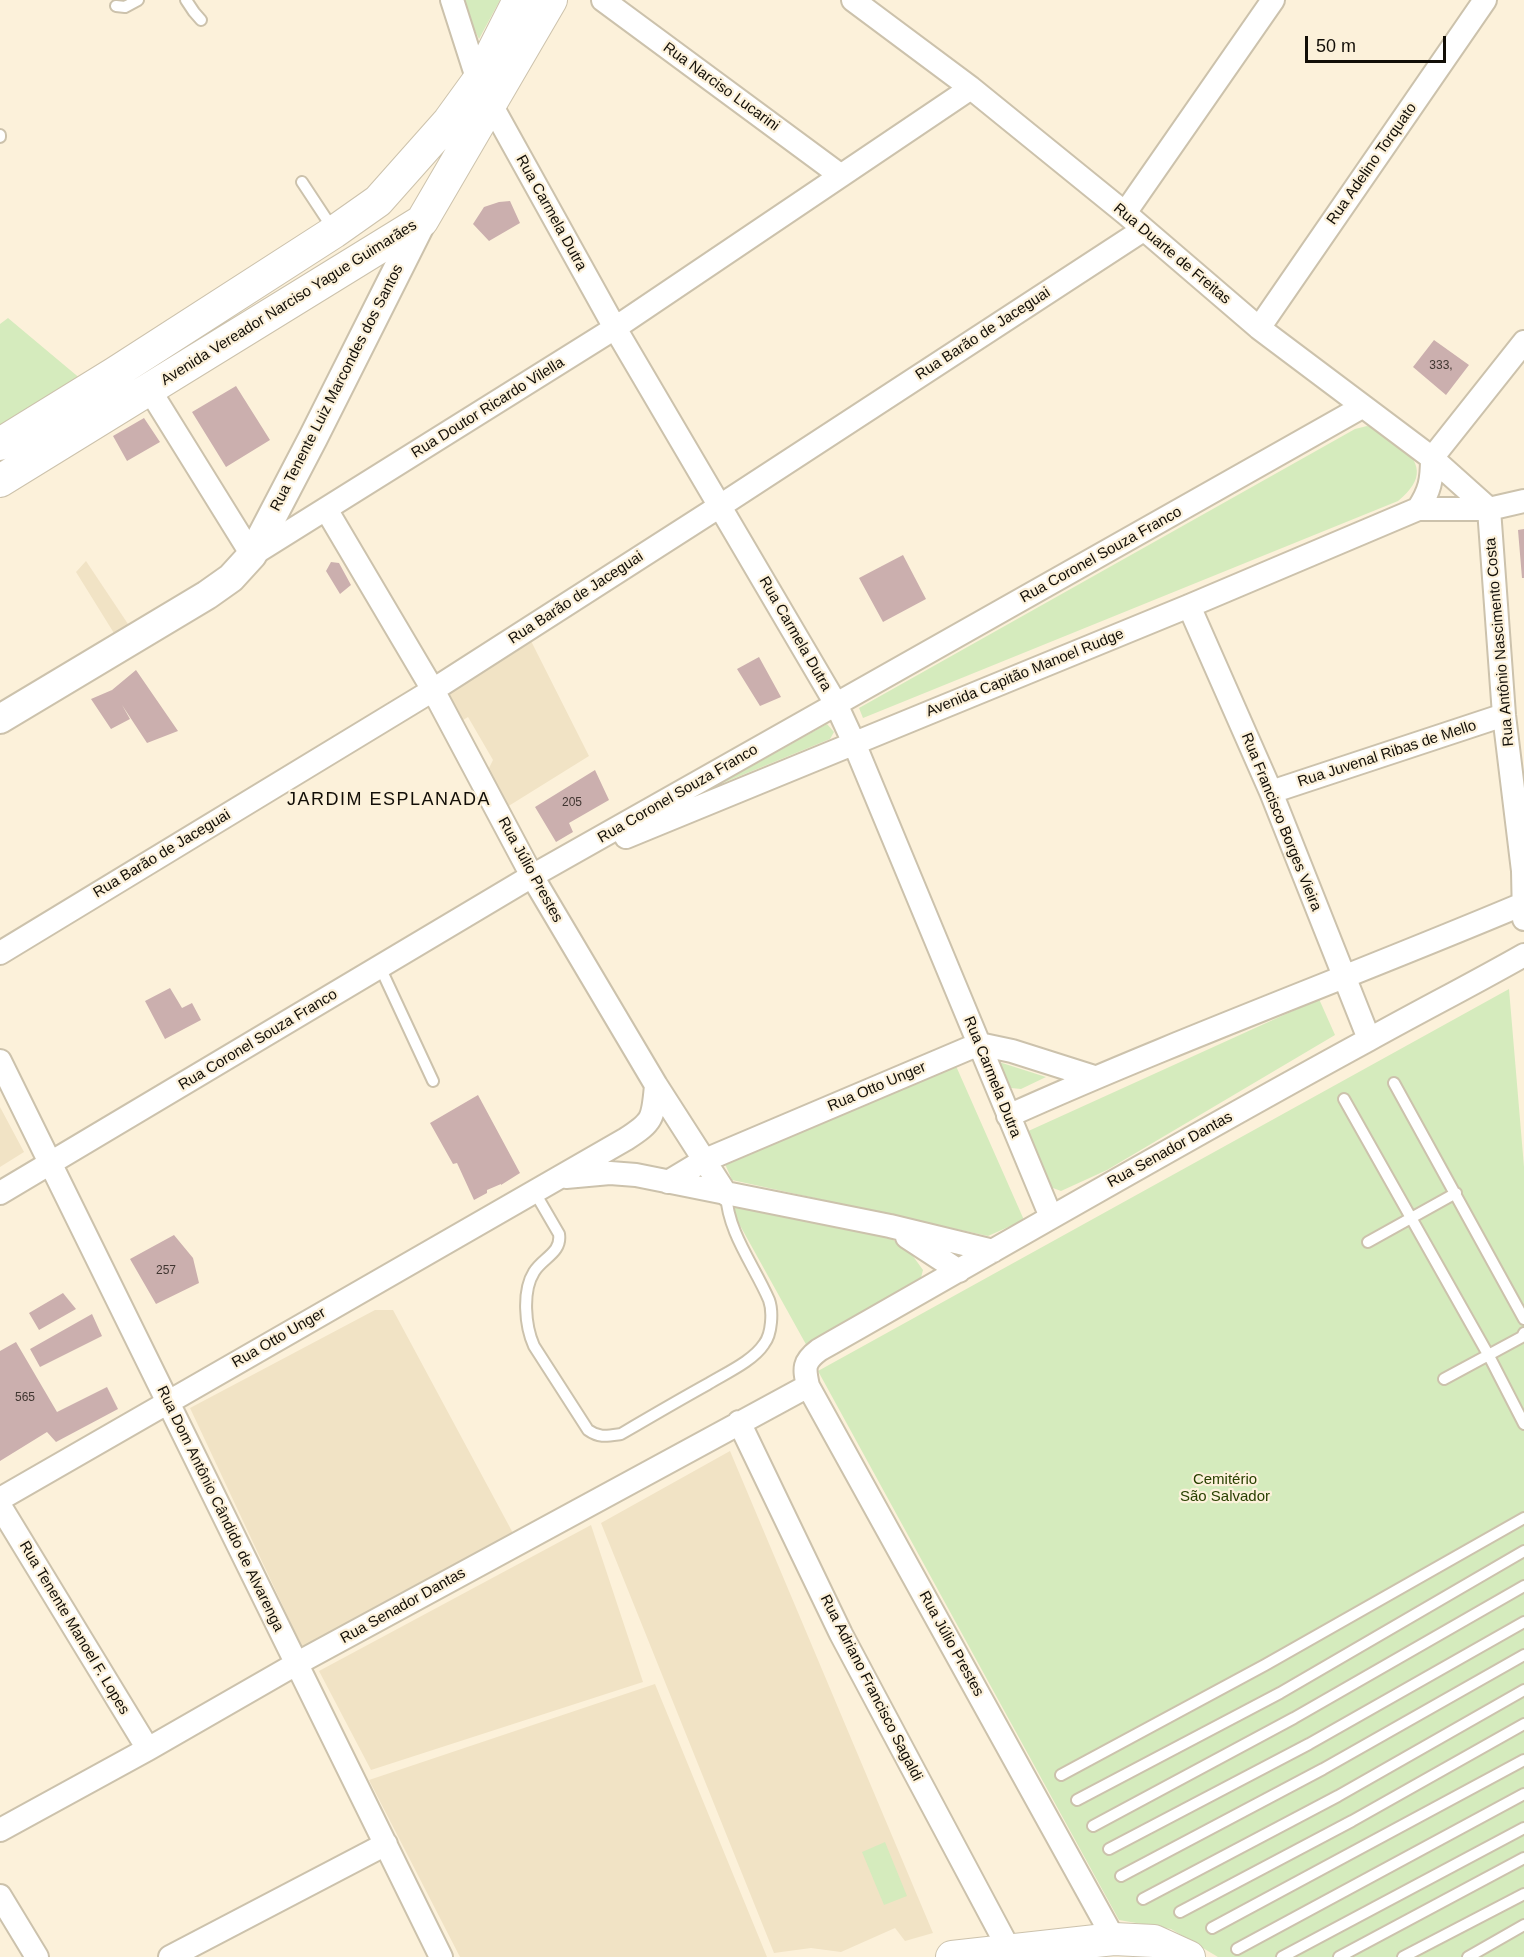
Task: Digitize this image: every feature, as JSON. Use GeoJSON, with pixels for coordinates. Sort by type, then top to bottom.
{"type":"FeatureCollection","features":[{"type":"Feature","properties":{"kind":"main road","name":"Avenida Vereador Narciso Yague Guimarães"},"geometry":{"type":"LineString","coordinates":[[0,444],[115,374],[378,201],[448,121],[484,93],[519,0]]}},
{"type":"Feature","properties":{"kind":"main road","name":"Avenida Vereador Narciso Yague Guimarães"},"geometry":{"type":"LineString","coordinates":[[0,481],[412,226],[484,93],[551,0]]}},
{"type":"Feature","properties":{"kind":"main road"},"geometry":{"type":"LineString","coordinates":[[378,201],[396,203],[405,212],[405,219],[412,226],[425,182],[448,121]]}},
{"type":"Feature","properties":{"kind":"main road"},"geometry":{"type":"LineString","coordinates":[[952,1957],[1114,1939],[1189,1957]]}},
{"type":"Feature","properties":{"kind":"street","name":"Rua Carmela Dutra"},"geometry":{"type":"LineString","coordinates":[[452,0],[484,93],[615,328],[836,704],[1051,1217]]}},
{"type":"Feature","properties":{"kind":"street","name":"Rua Narciso Lucarini"},"geometry":{"type":"LineString","coordinates":[[603,0],[840,175]]}},
{"type":"Feature","properties":{"kind":"street","name":"Rua Duarte de Freitas"},"geometry":{"type":"LineString","coordinates":[[853,0],[971,88],[1125,213],[1258,328],[1432,458],[1489,508]]}},
{"type":"Feature","properties":{"kind":"street"},"geometry":{"type":"LineString","coordinates":[[1125,213],[1273,0]]}},
{"type":"Feature","properties":{"kind":"street","name":"Rua Adelino Torquato"},"geometry":{"type":"LineString","coordinates":[[1258,328],[1485,0]]}},
{"type":"Feature","properties":{"kind":"street","name":"Rua Doutor Ricardo Vilella"},"geometry":{"type":"LineString","coordinates":[[0,719],[207,595],[231,578],[252,555],[615,328],[971,88]]}},
{"type":"Feature","properties":{"kind":"street","name":"Rua Tenente Luiz Marcondes dos Santos"},"geometry":{"type":"LineString","coordinates":[[252,555],[313,438],[412,226]]}},
{"type":"Feature","properties":{"kind":"street","name":"Rua Barão de Jaceguai"},"geometry":{"type":"LineString","coordinates":[[0,952],[432,690],[720,506],[1143,230]]}},
{"type":"Feature","properties":{"kind":"street"},"geometry":{"type":"LineString","coordinates":[[1418,509],[1431,481],[1432,458],[1524,342]]}},
{"type":"Feature","properties":{"kind":"street"},"geometry":{"type":"LineString","coordinates":[[149,389],[252,555]]}},
{"type":"Feature","properties":{"kind":"street","name":"Rua Coronel Souza Franco"},"geometry":{"type":"LineString","coordinates":[[0,1193],[532,876],[1362,407]]}},
{"type":"Feature","properties":{"kind":"street","name":"Avenida Capitão Manoel Rudge"},"geometry":{"type":"LineString","coordinates":[[532,876],[1189,606],[1418,509],[1489,508],[1524,501]]}},
{"type":"Feature","properties":{"kind":"street","name":"Rua Antônio Nascimento Costa"},"geometry":{"type":"LineString","coordinates":[[1489,508],[1504,715],[1523,871],[1523,911]]}},
{"type":"Feature","properties":{"kind":"street","name":"Rua Júlio Prestes"},"geometry":{"type":"LineString","coordinates":[[326,509],[432,690],[532,876],[656,1085],[726,1194]]}},
{"type":"Feature","properties":{"kind":"street","name":"Rua Francisco Borges Vieira"},"geometry":{"type":"LineString","coordinates":[[1189,606],[1271,792],[1369,1039]]}},
{"type":"Feature","properties":{"kind":"street","name":"Rua Juvenal Ribas de Mello"},"geometry":{"type":"LineString","coordinates":[[1271,792],[1504,715]]}},
{"type":"Feature","properties":{"kind":"street"},"geometry":{"type":"LineString","coordinates":[[1008,1116],[1094,1077],[1344,978],[1523,911]]}},
{"type":"Feature","properties":{"kind":"street","name":"Rua Senador Dantas"},"geometry":{"type":"LineString","coordinates":[[0,1830],[296,1664],[808,1386],[805,1372],[806,1362],[819,1350],[1051,1217],[1524,955]]}},
{"type":"Feature","properties":{"kind":"street"},"geometry":{"type":"LineString","coordinates":[[979,1044],[1012,1051],[1094,1077]]}},
{"type":"Feature","properties":{"kind":"street","name":"Rua Otto Unger"},"geometry":{"type":"LineString","coordinates":[[668,1182],[703,1161],[979,1044]]}},
{"type":"Feature","properties":{"kind":"street","name":"Rua Dom Antônio Cândido de Alvarenga"},"geometry":{"type":"LineString","coordinates":[[0,1061],[441,1957]]}},
{"type":"Feature","properties":{"kind":"street","name":"Rua Otto Unger"},"geometry":{"type":"LineString","coordinates":[[0,1499],[644,1127],[651,1118],[656,1085]]}},
{"type":"Feature","properties":{"kind":"street","name":"Rua Otto Unger"},"geometry":{"type":"LineString","coordinates":[[558,1178],[610,1173],[636,1175],[890,1226],[993,1251]]}},
{"type":"Feature","properties":{"kind":"street"},"geometry":{"type":"LineString","coordinates":[[890,1226],[959,1271]]}},
{"type":"Feature","properties":{"kind":"street","name":"Rua Júlio Prestes"},"geometry":{"type":"LineString","coordinates":[[808,1386],[1114,1939]]}},
{"type":"Feature","properties":{"kind":"street","name":"Rua Adriano Francisco Sagaldi"},"geometry":{"type":"LineString","coordinates":[[739,1422],[841,1634],[1010,1951]]}},
{"type":"Feature","properties":{"kind":"street","name":"Rua Tenente Manoel F. Lopes"},"geometry":{"type":"LineString","coordinates":[[0,1506],[148,1749]]}},
{"type":"Feature","properties":{"kind":"street"},"geometry":{"type":"LineString","coordinates":[[170,1957],[386,1844]]}},
{"type":"Feature","properties":{"kind":"street"},"geometry":{"type":"LineString","coordinates":[[0,1896],[37,1957]]}},
{"type":"Feature","properties":{"kind":"lane"},"geometry":{"type":"LineString","coordinates":[[116,6],[125,7],[138,0]]}},
{"type":"Feature","properties":{"kind":"lane"},"geometry":{"type":"LineString","coordinates":[[186,0],[201,20]]}},
{"type":"Feature","properties":{"kind":"lane"},"geometry":{"type":"LineString","coordinates":[[302,182],[334,231]]}},
{"type":"Feature","properties":{"kind":"lane"},"geometry":{"type":"LineString","coordinates":[[380,967],[433,1081]]}},
{"type":"Feature","properties":{"kind":"lane"},"geometry":{"type":"LineString","coordinates":[[1394,1083],[1524,1319]]}},
{"type":"Feature","properties":{"kind":"lane"},"geometry":{"type":"LineString","coordinates":[[1344,1099],[1489,1356],[1524,1424]]}},
{"type":"Feature","properties":{"kind":"lane"},"geometry":{"type":"LineString","coordinates":[[534,1191],[559,1234],[560,1240],[558,1249],[535,1270],[528,1282],[526,1291],[530,1336],[534,1346],[588,1430],[604,1437],[621,1434],[741,1365],[764,1345],[771,1325],[770,1302],[731,1223],[726,1194]]}},
{"type":"Feature","properties":{"kind":"lane"},"geometry":{"type":"LineString","coordinates":[[1368,1242],[1456,1193]]}},
{"type":"Feature","properties":{"kind":"lane"},"geometry":{"type":"LineString","coordinates":[[1444,1379],[1489,1356],[1522,1337],[1524,1333]]}},
{"type":"Feature","properties":{"kind":"lane"},"geometry":{"type":"LineString","coordinates":[[1061,1775],[1265,1665],[1524,1518]]}},
{"type":"Feature","properties":{"kind":"lane"},"geometry":{"type":"LineString","coordinates":[[1077,1800],[1280,1693],[1524,1551]]}},
{"type":"Feature","properties":{"kind":"lane"},"geometry":{"type":"LineString","coordinates":[[1093,1826],[1294,1718],[1524,1586]]}},
{"type":"Feature","properties":{"kind":"lane"},"geometry":{"type":"LineString","coordinates":[[1109,1849],[1309,1744],[1524,1622]]}},
{"type":"Feature","properties":{"kind":"lane"},"geometry":{"type":"LineString","coordinates":[[1121,1876],[1323,1769],[1524,1655]]}},
{"type":"Feature","properties":{"kind":"lane"},"geometry":{"type":"LineString","coordinates":[[1143,1899],[1338,1796],[1524,1690]]}},
{"type":"Feature","properties":{"kind":"lane"},"geometry":{"type":"LineString","coordinates":[[1180,1912],[1352,1821],[1524,1724]]}},
{"type":"Feature","properties":{"kind":"lane"},"geometry":{"type":"LineString","coordinates":[[1212,1928],[1524,1760]]}},
{"type":"Feature","properties":{"kind":"lane"},"geometry":{"type":"LineString","coordinates":[[1237,1949],[1524,1794]]}},
{"type":"Feature","properties":{"kind":"lane"},"geometry":{"type":"LineString","coordinates":[[1282,1957],[1524,1828]]}},
{"type":"Feature","properties":{"kind":"lane"},"geometry":{"type":"LineString","coordinates":[[1339,1957],[1524,1858]]}},
{"type":"Feature","properties":{"kind":"lane"},"geometry":{"type":"LineString","coordinates":[[1403,1957],[1524,1894]]}},
{"type":"Feature","properties":{"kind":"lane"},"geometry":{"type":"LineString","coordinates":[[1468,1957],[1524,1925]]}},
{"type":"Feature","properties":{"kind":"shaded area"},"geometry":{"type":"Polygon","coordinates":[[[86,561],[130,627],[117,638],[76,572],[86,561]]]}},
{"type":"Feature","properties":{"kind":"shaded area"},"geometry":{"type":"Polygon","coordinates":[[[531,641],[589,756],[507,807],[487,772],[493,760],[468,717],[460,722],[446,696],[454,688],[531,641]]]}},
{"type":"Feature","properties":{"kind":"shaded area"},"geometry":{"type":"Polygon","coordinates":[[[0,1107],[24,1152],[0,1167],[0,1107]]]}},
{"type":"Feature","properties":{"kind":"shaded area"},"geometry":{"type":"Polygon","coordinates":[[[375,1310],[393,1310],[514,1535],[304,1651],[190,1408],[375,1310]]]}},
{"type":"Feature","properties":{"kind":"shaded area"},"geometry":{"type":"Polygon","coordinates":[[[730,1451],[933,1933],[905,1941],[895,1928],[841,1952],[811,1948],[774,1953],[601,1523],[730,1451]]]}},
{"type":"Feature","properties":{"kind":"shaded area"},"geometry":{"type":"Polygon","coordinates":[[[591,1525],[643,1682],[371,1770],[319,1671],[591,1525]]]}},
{"type":"Feature","properties":{"kind":"shaded area"},"geometry":{"type":"Polygon","coordinates":[[[655,1684],[767,1957],[460,1957],[369,1780],[655,1684]]]}},
{"type":"Feature","properties":{"kind":"green space"},"geometry":{"type":"Polygon","coordinates":[[[460,0],[500,0],[479,39],[460,0]]]}},
{"type":"Feature","properties":{"kind":"green space"},"geometry":{"type":"Polygon","coordinates":[[[8,318],[82,380],[0,430],[0,324],[8,318]]]}},
{"type":"Feature","properties":{"kind":"green space"},"geometry":{"type":"Polygon","coordinates":[[[1367,426],[1386,433],[1405,449],[1415,463],[1417,471],[1413,485],[1398,501],[863,718],[859,708],[1355,429],[1367,426]]]}},
{"type":"Feature","properties":{"kind":"green space"},"geometry":{"type":"Polygon","coordinates":[[[827,724],[834,732],[830,739],[718,785],[827,724]]]}},
{"type":"Feature","properties":{"kind":"green space","name":"Cemitério São Salvador"},"geometry":{"type":"Polygon","coordinates":[[[1509,989],[1524,1167],[1524,1957],[1218,1957],[1171,1929],[1119,1920],[818,1371],[1509,989]]]}},
{"type":"Feature","properties":{"kind":"green space"},"geometry":{"type":"Polygon","coordinates":[[[1319,999],[1335,1035],[1107,1170],[1061,1191],[1045,1185],[1024,1133],[1319,999]]]}},
{"type":"Feature","properties":{"kind":"green space"},"geometry":{"type":"Polygon","coordinates":[[[999,1062],[1046,1077],[1021,1089],[1011,1088],[999,1062]]]}},
{"type":"Feature","properties":{"kind":"green space"},"geometry":{"type":"Polygon","coordinates":[[[956,1066],[1024,1220],[988,1236],[732,1180],[725,1164],[956,1066]]]}},
{"type":"Feature","properties":{"kind":"green space"},"geometry":{"type":"Polygon","coordinates":[[[734,1203],[882,1232],[910,1252],[923,1270],[919,1285],[808,1348],[732,1211],[734,1203]]]}},
{"type":"Feature","properties":{"kind":"green space"},"geometry":{"type":"Polygon","coordinates":[[[885,1842],[907,1896],[884,1905],[862,1852],[885,1842]]]}},
{"type":"Feature","properties":{"kind":"building"},"geometry":{"type":"Polygon","coordinates":[[[510,201],[520,223],[489,241],[473,224],[484,207],[510,201]]]}},
{"type":"Feature","properties":{"kind":"building"},"geometry":{"type":"Polygon","coordinates":[[[1434,340],[1469,365],[1446,395],[1413,367],[1434,340]]]}},
{"type":"Feature","properties":{"kind":"building"},"geometry":{"type":"Polygon","coordinates":[[[236,386],[270,440],[226,467],[192,412],[236,386]]]}},
{"type":"Feature","properties":{"kind":"building"},"geometry":{"type":"Polygon","coordinates":[[[144,418],[160,442],[127,461],[113,436],[144,418]]]}},
{"type":"Feature","properties":{"kind":"building"},"geometry":{"type":"Polygon","coordinates":[[[1524,529],[1524,578],[1522,578],[1518,530],[1524,529]]]}},
{"type":"Feature","properties":{"kind":"building"},"geometry":{"type":"Polygon","coordinates":[[[903,555],[926,599],[883,622],[859,578],[903,555]]]}},
{"type":"Feature","properties":{"kind":"building"},"geometry":{"type":"Polygon","coordinates":[[[331,562],[339,563],[351,585],[340,594],[326,571],[331,562]]]}},
{"type":"Feature","properties":{"kind":"building"},"geometry":{"type":"Polygon","coordinates":[[[759,657],[781,697],[760,706],[737,669],[759,657]]]}},
{"type":"Feature","properties":{"kind":"building"},"geometry":{"type":"Polygon","coordinates":[[[136,670],[178,731],[147,743],[122,705],[130,719],[111,729],[91,699],[112,690],[136,670]]]}},
{"type":"Feature","properties":{"kind":"building"},"geometry":{"type":"Polygon","coordinates":[[[595,770],[609,800],[569,823],[573,832],[556,842],[535,807],[595,770]]]}},
{"type":"Feature","properties":{"kind":"building"},"geometry":{"type":"Polygon","coordinates":[[[170,988],[182,1008],[192,1003],[201,1020],[165,1039],[145,1001],[170,988]]]}},
{"type":"Feature","properties":{"kind":"building"},"geometry":{"type":"Polygon","coordinates":[[[478,1095],[520,1173],[501,1185],[487,1190],[487,1193],[474,1200],[457,1163],[453,1164],[430,1123],[478,1095]]]}},
{"type":"Feature","properties":{"kind":"building"},"geometry":{"type":"Polygon","coordinates":[[[174,1235],[193,1258],[199,1283],[156,1304],[130,1259],[174,1235]]]}},
{"type":"Feature","properties":{"kind":"building"},"geometry":{"type":"Polygon","coordinates":[[[63,1293],[76,1309],[39,1330],[29,1313],[63,1293]]]}},
{"type":"Feature","properties":{"kind":"building"},"geometry":{"type":"Polygon","coordinates":[[[92,1314],[102,1336],[40,1367],[30,1349],[92,1314]]]}},
{"type":"Feature","properties":{"kind":"building"},"geometry":{"type":"Polygon","coordinates":[[[16,1342],[57,1412],[107,1387],[118,1409],[56,1442],[47,1432],[0,1461],[0,1351],[16,1342]]]}},
{"type":"Feature","properties":{"kind":"district","name":"JARDIM ESPLANADA"},"geometry":{"type":"Point","coordinates":[389,800]}}]}
